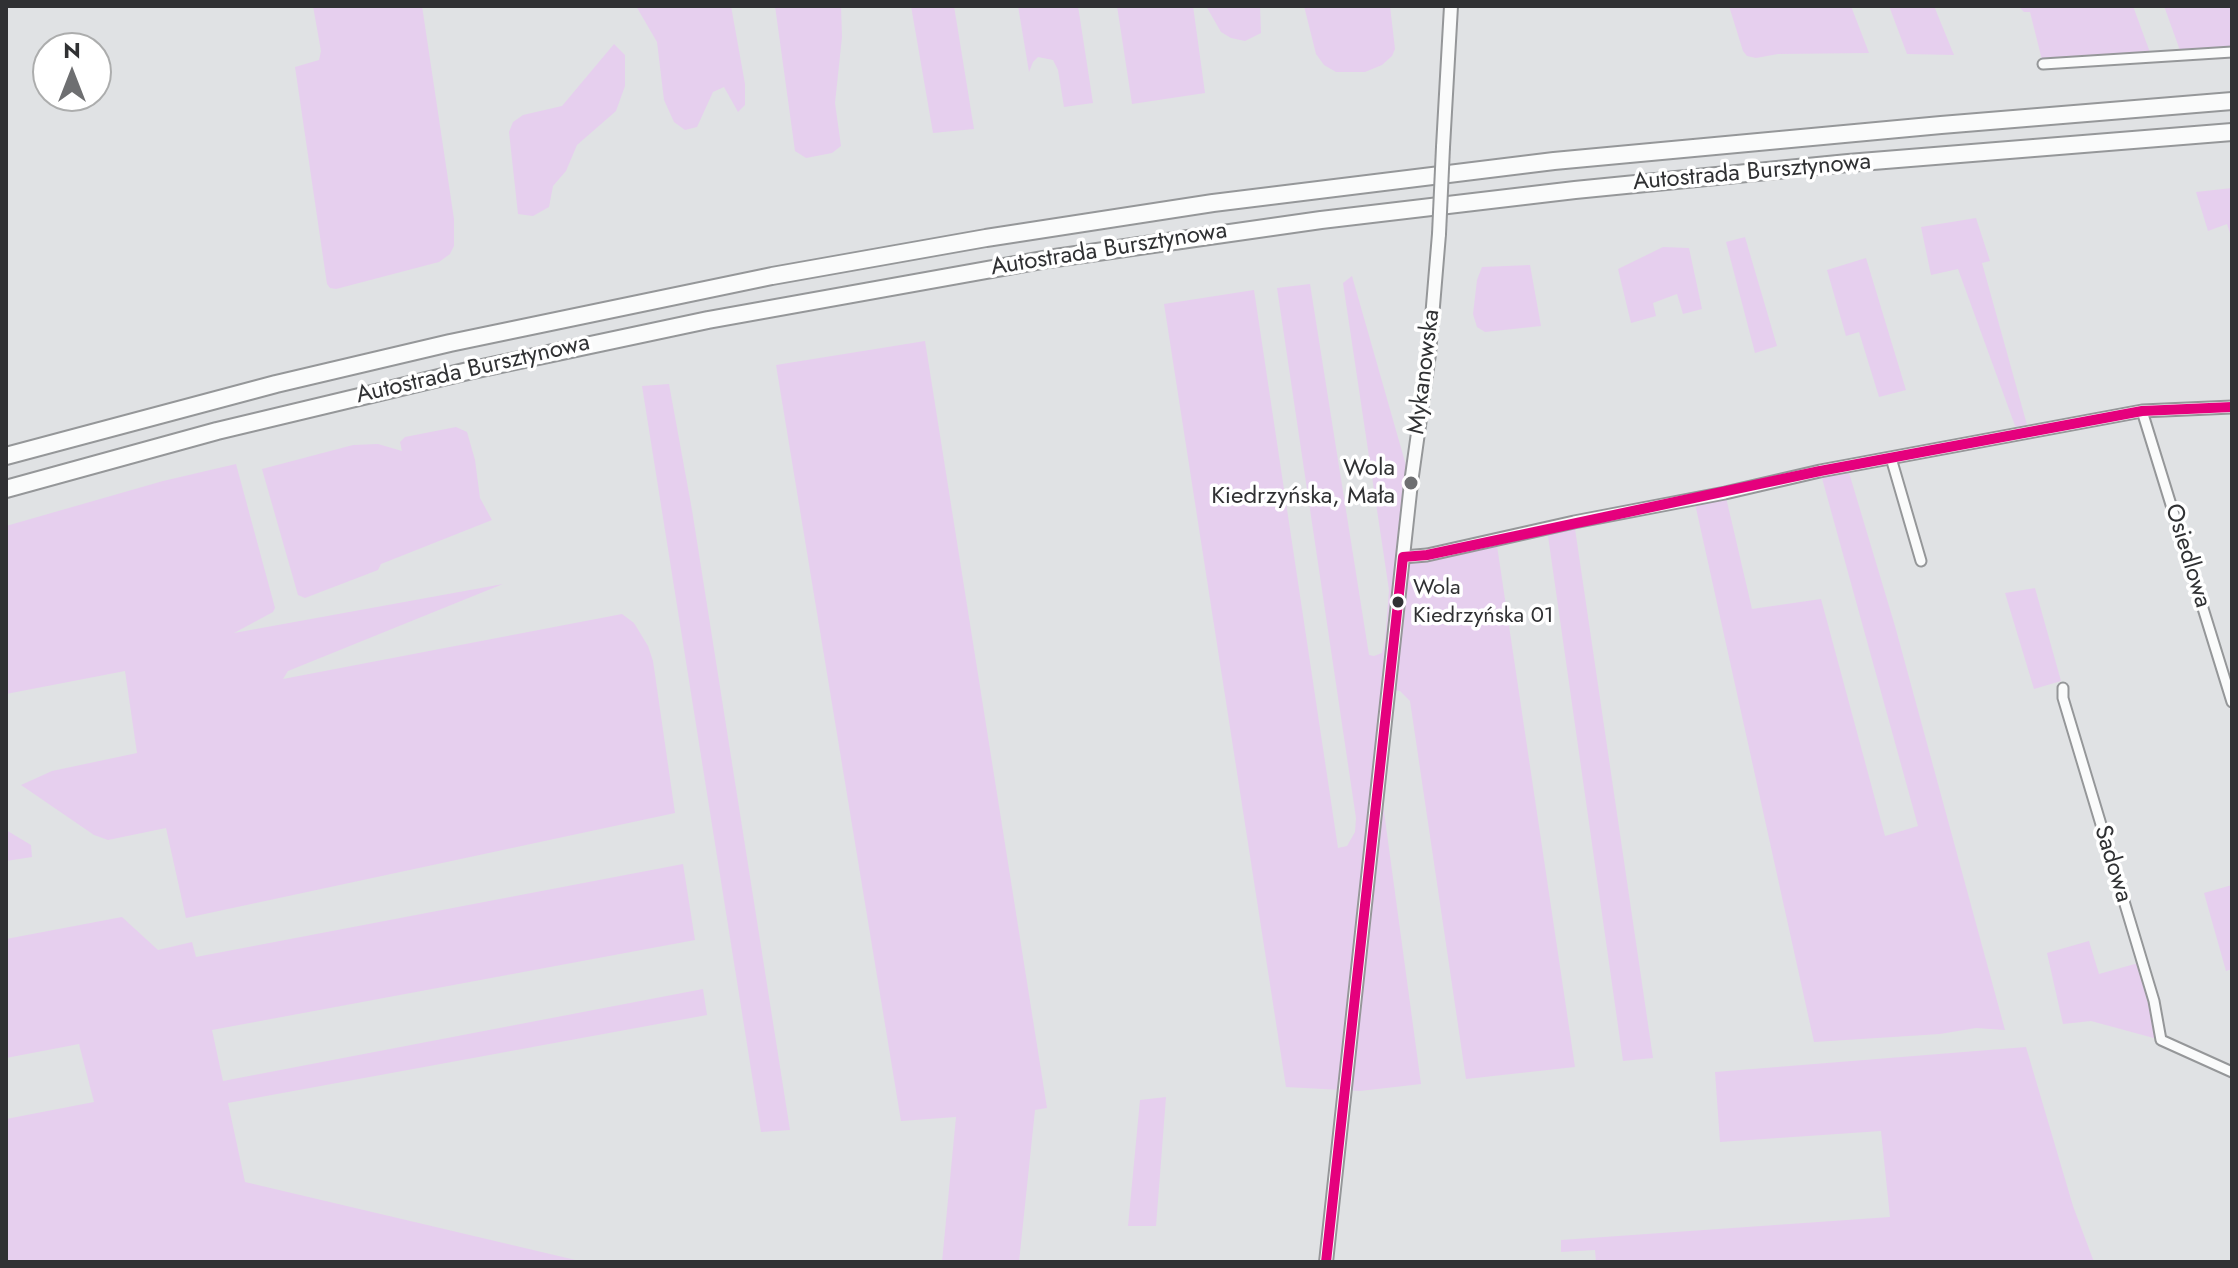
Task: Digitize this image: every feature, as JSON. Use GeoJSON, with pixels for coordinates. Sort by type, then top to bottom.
{"type":"FeatureCollection","features":[{"type":"Feature","properties":{"kind":"highway","name":"Autostrada Bursztynowa"},"geometry":{"type":"LineString","coordinates":[[6,456],[276,384],[450,343],[757,279],[1042,229],[1295,192],[1563,160],[2232,101]]}},
{"type":"Feature","properties":{"kind":"highway","name":"Autostrada Bursztynowa"},"geometry":{"type":"LineString","coordinates":[[6,489],[217,431],[497,364],[722,317],[1035,261],[1307,222],[1575,190],[1848,163],[2232,132]]}},
{"type":"Feature","properties":{"kind":"main road","name":"Mykanowska"},"geometry":{"type":"LineString","coordinates":[[1326,1262],[1403,557],[1429,354],[1439,234],[1451,6]]}},
{"type":"Feature","properties":{"kind":"street"},"geometry":{"type":"LineString","coordinates":[[2043,64],[2232,52]]}},
{"type":"Feature","properties":{"kind":"street"},"geometry":{"type":"LineString","coordinates":[[1403,557],[1427,555],[1840,467],[2142,411],[2232,407]]}},
{"type":"Feature","properties":{"kind":"street","name":"Osiedlowa"},"geometry":{"type":"LineString","coordinates":[[2142,411],[2232,702]]}},
{"type":"Feature","properties":{"kind":"street"},"geometry":{"type":"LineString","coordinates":[[1891,458],[1921,561]]}},
{"type":"Feature","properties":{"kind":"street","name":"Sadowa"},"geometry":{"type":"LineString","coordinates":[[2063,688],[2063,698],[2154,1001],[2161,1040],[2232,1072]]}},
{"type":"Feature","properties":{"kind":"shaded area"},"geometry":{"type":"Polygon","coordinates":[[[313,6],[422,6],[454,219],[454,246],[450,254],[439,262],[336,289],[327,284],[295,67],[319,60],[321,51],[313,6]]]}},
{"type":"Feature","properties":{"kind":"shaded area"},"geometry":{"type":"Polygon","coordinates":[[[636,6],[731,6],[745,84],[745,105],[738,112],[724,87],[713,92],[697,127],[685,130],[674,122],[664,100],[657,42],[636,6]]]}},
{"type":"Feature","properties":{"kind":"shaded area"},"geometry":{"type":"Polygon","coordinates":[[[775,6],[841,6],[842,37],[835,103],[841,146],[832,153],[806,158],[795,151],[775,6]]]}},
{"type":"Feature","properties":{"kind":"shaded area"},"geometry":{"type":"Polygon","coordinates":[[[911,6],[954,6],[974,129],[933,133],[911,6]]]}},
{"type":"Feature","properties":{"kind":"shaded area"},"geometry":{"type":"Polygon","coordinates":[[[1018,6],[1078,6],[1093,103],[1064,107],[1058,70],[1053,60],[1038,57],[1029,72],[1018,6]]]}},
{"type":"Feature","properties":{"kind":"shaded area"},"geometry":{"type":"Polygon","coordinates":[[[1117,6],[1193,6],[1205,93],[1132,104],[1117,6]]]}},
{"type":"Feature","properties":{"kind":"shaded area"},"geometry":{"type":"Polygon","coordinates":[[[1206,6],[1260,6],[1261,33],[1245,41],[1231,38],[1221,32],[1206,6]]]}},
{"type":"Feature","properties":{"kind":"shaded area"},"geometry":{"type":"Polygon","coordinates":[[[1304,6],[1390,6],[1395,49],[1392,56],[1382,65],[1365,72],[1336,72],[1324,65],[1316,54],[1304,6]]]}},
{"type":"Feature","properties":{"kind":"shaded area"},"geometry":{"type":"Polygon","coordinates":[[[1729,6],[1851,6],[1869,53],[1747,56],[1729,6]]]}},
{"type":"Feature","properties":{"kind":"shaded area"},"geometry":{"type":"Polygon","coordinates":[[[1889,6],[1934,6],[1954,55],[1907,54],[1889,6]]]}},
{"type":"Feature","properties":{"kind":"shaded area"},"geometry":{"type":"Polygon","coordinates":[[[2018,6],[2133,6],[2152,58],[2043,64],[2030,12],[2024,12],[2018,6]]]}},
{"type":"Feature","properties":{"kind":"shaded area"},"geometry":{"type":"Polygon","coordinates":[[[2164,6],[2232,6],[2232,52],[2182,56],[2164,6]]]}},
{"type":"Feature","properties":{"kind":"shaded area"},"geometry":{"type":"Polygon","coordinates":[[[614,44],[625,55],[625,86],[616,111],[577,145],[566,171],[553,186],[549,207],[533,216],[518,214],[509,132],[513,122],[523,115],[562,106],[614,44]]]}},
{"type":"Feature","properties":{"kind":"shaded area"},"geometry":{"type":"Polygon","coordinates":[[[2232,188],[2232,239],[2227,224],[2208,231],[2196,192],[2232,188]]]}},
{"type":"Feature","properties":{"kind":"shaded area"},"geometry":{"type":"Polygon","coordinates":[[[1976,218],[1990,261],[1982,263],[2029,432],[2018,434],[1958,269],[1931,275],[1921,227],[1976,218]]]}},
{"type":"Feature","properties":{"kind":"shaded area"},"geometry":{"type":"Polygon","coordinates":[[[1745,237],[1777,346],[1755,353],[1726,242],[1745,237]]]}},
{"type":"Feature","properties":{"kind":"shaded area"},"geometry":{"type":"Polygon","coordinates":[[[1663,247],[1689,248],[1702,309],[1683,314],[1677,294],[1653,303],[1656,316],[1631,323],[1618,269],[1663,247]]]}},
{"type":"Feature","properties":{"kind":"shaded area"},"geometry":{"type":"Polygon","coordinates":[[[1866,258],[1906,390],[1879,397],[1859,332],[1846,336],[1827,270],[1866,258]]]}},
{"type":"Feature","properties":{"kind":"shaded area"},"geometry":{"type":"Polygon","coordinates":[[[1530,265],[1541,326],[1485,332],[1477,327],[1473,314],[1477,280],[1482,267],[1530,265]]]}},
{"type":"Feature","properties":{"kind":"shaded area"},"geometry":{"type":"Polygon","coordinates":[[[1352,276],[1411,483],[1403,557],[1496,539],[1575,1067],[1466,1079],[1410,701],[1400,691],[1389,690],[1379,775],[1421,1084],[1360,1091],[1286,1087],[1164,304],[1254,290],[1338,848],[1347,846],[1355,832],[1356,818],[1277,288],[1310,284],[1369,655],[1374,656],[1382,653],[1385,641],[1389,590],[1343,283],[1352,276]]]}},
{"type":"Feature","properties":{"kind":"shaded area"},"geometry":{"type":"Polygon","coordinates":[[[925,341],[1047,1108],[1035,1110],[1019,1262],[942,1262],[956,1117],[901,1121],[776,365],[925,341]]]}},
{"type":"Feature","properties":{"kind":"shaded area"},"geometry":{"type":"Polygon","coordinates":[[[669,384],[692,510],[790,1130],[761,1132],[642,386],[669,384]]]}},
{"type":"Feature","properties":{"kind":"shaded area"},"geometry":{"type":"Polygon","coordinates":[[[456,427],[467,432],[475,460],[480,498],[492,520],[381,564],[378,570],[305,598],[298,595],[262,469],[353,445],[378,444],[402,451],[400,442],[405,437],[456,427]]]}},
{"type":"Feature","properties":{"kind":"shaded area"},"geometry":{"type":"Polygon","coordinates":[[[236,464],[275,608],[234,633],[503,584],[288,671],[283,679],[622,614],[634,623],[653,661],[675,813],[186,918],[166,828],[108,840],[94,835],[21,785],[52,771],[137,753],[125,671],[6,694],[6,526],[163,481],[236,464]]]}},
{"type":"Feature","properties":{"kind":"shaded area"},"geometry":{"type":"Polygon","coordinates":[[[1847,466],[1895,626],[2005,1030],[1976,1028],[1940,1034],[1814,1042],[1694,499],[1725,493],[1752,609],[1821,599],[1885,836],[1918,826],[1820,471],[1847,466]]]}},
{"type":"Feature","properties":{"kind":"shaded area"},"geometry":{"type":"Polygon","coordinates":[[[1574,522],[1653,1058],[1623,1061],[1547,529],[1574,522]]]}},
{"type":"Feature","properties":{"kind":"shaded area"},"geometry":{"type":"Polygon","coordinates":[[[2035,588],[2061,681],[2034,689],[2005,593],[2035,588]]]}},
{"type":"Feature","properties":{"kind":"shaded area"},"geometry":{"type":"Polygon","coordinates":[[[6,830],[31,845],[32,857],[6,861],[6,830]]]}},
{"type":"Feature","properties":{"kind":"shaded area"},"geometry":{"type":"Polygon","coordinates":[[[683,864],[695,940],[212,1030],[223,1081],[703,989],[707,1015],[228,1103],[245,1182],[584,1262],[6,1262],[6,1119],[94,1102],[79,1044],[6,1058],[6,939],[122,917],[158,950],[192,942],[196,957],[683,864]]]}},
{"type":"Feature","properties":{"kind":"shaded area"},"geometry":{"type":"Polygon","coordinates":[[[2232,885],[2232,969],[2226,971],[2204,893],[2232,885]]]}},
{"type":"Feature","properties":{"kind":"shaded area"},"geometry":{"type":"Polygon","coordinates":[[[2089,941],[2099,974],[2142,962],[2161,1040],[2091,1021],[2063,1024],[2047,953],[2089,941]]]}},
{"type":"Feature","properties":{"kind":"shaded area"},"geometry":{"type":"Polygon","coordinates":[[[2026,1047],[2073,1206],[2094,1262],[1596,1262],[1595,1250],[1561,1252],[1561,1240],[1890,1217],[1881,1131],[1720,1142],[1715,1072],[2026,1047]]]}},
{"type":"Feature","properties":{"kind":"shaded area"},"geometry":{"type":"Polygon","coordinates":[[[1166,1097],[1156,1226],[1128,1226],[1140,1100],[1166,1097]]]}},
{"type":"Feature","properties":{"kind":"transit line"},"geometry":{"type":"LineString","coordinates":[[1403,557],[1427,555],[1820,471],[2142,411],[2232,407]]}},
{"type":"Feature","properties":{"kind":"transit line"},"geometry":{"type":"LineString","coordinates":[[1326,1262],[1403,557]]}},
{"type":"Feature","properties":{"kind":"place","name":"Wola Kiedrzyńska, Mała"},"geometry":{"type":"Point","coordinates":[1411,483]}},
{"type":"Feature","properties":{"kind":"place","name":"Wola Kiedrzyńska 01"},"geometry":{"type":"Point","coordinates":[1398,602]}}]}
